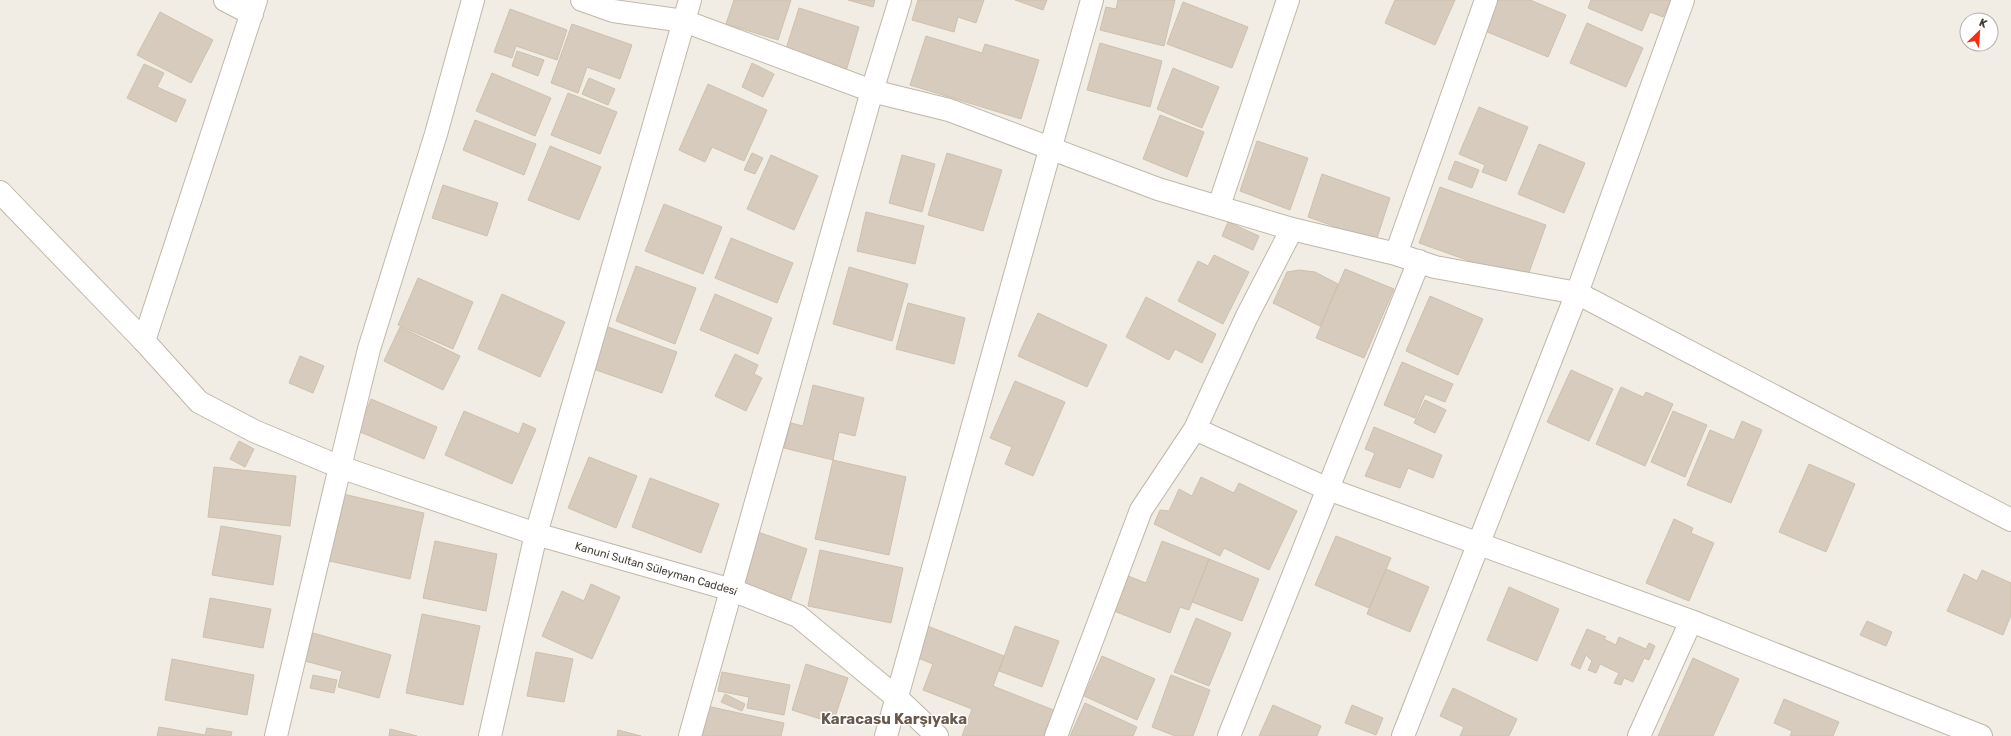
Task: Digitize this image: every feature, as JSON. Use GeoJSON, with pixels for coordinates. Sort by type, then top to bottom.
{"type":"FeatureCollection","features":[{"type":"Feature","properties":{"kind":"street"},"geometry":{"type":"LineString","coordinates":[[144,341],[254,7],[225,0]]}},
{"type":"Feature","properties":{"kind":"street"},"geometry":{"type":"LineString","coordinates":[[276,736],[369,349],[436,134],[473,0]]}},
{"type":"Feature","properties":{"kind":"street"},"geometry":{"type":"LineString","coordinates":[[582,0],[613,10],[684,21],[872,91],[949,110],[1158,188],[1292,229],[1396,254],[1435,267],[1466,274],[1577,293],[2011,520]]}},
{"type":"Feature","properties":{"kind":"street"},"geometry":{"type":"LineString","coordinates":[[490,736],[536,534],[690,0]]}},
{"type":"Feature","properties":{"kind":"street"},"geometry":{"type":"LineString","coordinates":[[690,736],[872,91],[900,0]]}},
{"type":"Feature","properties":{"kind":"street"},"geometry":{"type":"LineString","coordinates":[[886,736],[1092,0]]}},
{"type":"Feature","properties":{"kind":"street"},"geometry":{"type":"LineString","coordinates":[[1219,206],[1288,0]]}},
{"type":"Feature","properties":{"kind":"street"},"geometry":{"type":"LineString","coordinates":[[1396,254],[1486,0]]}},
{"type":"Feature","properties":{"kind":"street"},"geometry":{"type":"LineString","coordinates":[[1403,736],[1577,293],[1683,0]]}},
{"type":"Feature","properties":{"kind":"street","name":"Kanuni Sultan Süleyman Caddesi"},"geometry":{"type":"LineString","coordinates":[[0,192],[144,341],[199,402],[254,431],[340,467],[536,534],[732,590],[798,616],[897,698],[937,736]]}},
{"type":"Feature","properties":{"kind":"street"},"geometry":{"type":"LineString","coordinates":[[1056,736],[1141,510],[1195,429],[1247,316],[1292,229]]}},
{"type":"Feature","properties":{"kind":"street"},"geometry":{"type":"LineString","coordinates":[[1229,736],[1419,261]]}},
{"type":"Feature","properties":{"kind":"street"},"geometry":{"type":"LineString","coordinates":[[1195,429],[1328,489],[1691,621],[1981,736]]}},
{"type":"Feature","properties":{"kind":"street"},"geometry":{"type":"LineString","coordinates":[[1639,736],[1691,621]]}},
{"type":"Feature","properties":{"kind":"building"},"geometry":{"type":"Polygon","coordinates":[[[734,0],[791,0],[778,40],[726,24],[734,0]]]}},
{"type":"Feature","properties":{"kind":"building"},"geometry":{"type":"Polygon","coordinates":[[[848,0],[875,0],[873,7],[848,0]]]}},
{"type":"Feature","properties":{"kind":"building"},"geometry":{"type":"Polygon","coordinates":[[[918,0],[984,0],[976,23],[958,17],[954,32],[912,20],[918,0]]]}},
{"type":"Feature","properties":{"kind":"building"},"geometry":{"type":"Polygon","coordinates":[[[1015,0],[1047,0],[1043,10],[1015,0]]]}},
{"type":"Feature","properties":{"kind":"building"},"geometry":{"type":"Polygon","coordinates":[[[1118,0],[1175,0],[1164,46],[1100,30],[1106,7],[1116,9],[1118,0]]]}},
{"type":"Feature","properties":{"kind":"building"},"geometry":{"type":"Polygon","coordinates":[[[1395,0],[1455,0],[1435,45],[1385,23],[1395,0]]]}},
{"type":"Feature","properties":{"kind":"building"},"geometry":{"type":"Polygon","coordinates":[[[1498,0],[1530,0],[1566,15],[1548,57],[1485,31],[1498,0]]]}},
{"type":"Feature","properties":{"kind":"building"},"geometry":{"type":"Polygon","coordinates":[[[1591,0],[1671,0],[1663,17],[1650,12],[1642,31],[1588,8],[1591,0]]]}},
{"type":"Feature","properties":{"kind":"building"},"geometry":{"type":"Polygon","coordinates":[[[1183,2],[1248,27],[1232,68],[1167,44],[1183,2]]]}},
{"type":"Feature","properties":{"kind":"building"},"geometry":{"type":"Polygon","coordinates":[[[799,8],[859,27],[846,71],[785,52],[799,8]]]}},
{"type":"Feature","properties":{"kind":"building"},"geometry":{"type":"Polygon","coordinates":[[[510,9],[567,30],[557,60],[516,46],[512,58],[494,52],[510,9]]]}},
{"type":"Feature","properties":{"kind":"building"},"geometry":{"type":"Polygon","coordinates":[[[160,12],[213,40],[191,83],[137,55],[160,12]]]}},
{"type":"Feature","properties":{"kind":"building"},"geometry":{"type":"Polygon","coordinates":[[[1587,23],[1643,48],[1626,87],[1570,63],[1587,23]]]}},
{"type":"Feature","properties":{"kind":"building"},"geometry":{"type":"Polygon","coordinates":[[[572,24],[632,45],[620,79],[587,67],[578,93],[551,83],[572,24]]]}},
{"type":"Feature","properties":{"kind":"building"},"geometry":{"type":"Polygon","coordinates":[[[926,36],[982,53],[985,44],[1039,60],[1021,119],[910,85],[926,36]]]}},
{"type":"Feature","properties":{"kind":"building"},"geometry":{"type":"Polygon","coordinates":[[[1100,43],[1162,61],[1150,107],[1087,90],[1100,43]]]}},
{"type":"Feature","properties":{"kind":"building"},"geometry":{"type":"Polygon","coordinates":[[[517,51],[544,60],[538,76],[512,66],[517,51]]]}},
{"type":"Feature","properties":{"kind":"building"},"geometry":{"type":"Polygon","coordinates":[[[752,63],[774,74],[763,97],[742,87],[752,63]]]}},
{"type":"Feature","properties":{"kind":"building"},"geometry":{"type":"Polygon","coordinates":[[[144,64],[164,73],[157,87],[186,100],[176,122],[127,98],[144,64]]]}},
{"type":"Feature","properties":{"kind":"building"},"geometry":{"type":"Polygon","coordinates":[[[1173,68],[1219,87],[1202,128],[1157,109],[1173,68]]]}},
{"type":"Feature","properties":{"kind":"building"},"geometry":{"type":"Polygon","coordinates":[[[492,73],[551,98],[535,136],[476,111],[492,73]]]}},
{"type":"Feature","properties":{"kind":"building"},"geometry":{"type":"Polygon","coordinates":[[[589,78],[615,89],[608,105],[582,94],[589,78]]]}},
{"type":"Feature","properties":{"kind":"building"},"geometry":{"type":"Polygon","coordinates":[[[708,84],[767,110],[744,161],[712,147],[705,162],[679,150],[708,84]]]}},
{"type":"Feature","properties":{"kind":"building"},"geometry":{"type":"Polygon","coordinates":[[[568,93],[617,112],[600,154],[551,135],[568,93]]]}},
{"type":"Feature","properties":{"kind":"building"},"geometry":{"type":"Polygon","coordinates":[[[1479,107],[1528,127],[1506,181],[1482,172],[1485,165],[1459,154],[1479,107]]]}},
{"type":"Feature","properties":{"kind":"building"},"geometry":{"type":"Polygon","coordinates":[[[1160,115],[1204,132],[1187,177],[1143,159],[1160,115]]]}},
{"type":"Feature","properties":{"kind":"building"},"geometry":{"type":"Polygon","coordinates":[[[475,120],[536,144],[524,175],[463,150],[475,120]]]}},
{"type":"Feature","properties":{"kind":"building"},"geometry":{"type":"Polygon","coordinates":[[[1257,141],[1308,158],[1290,210],[1240,191],[1257,141]]]}},
{"type":"Feature","properties":{"kind":"building"},"geometry":{"type":"Polygon","coordinates":[[[1539,144],[1585,163],[1564,213],[1518,194],[1539,144]]]}},
{"type":"Feature","properties":{"kind":"building"},"geometry":{"type":"Polygon","coordinates":[[[550,146],[601,167],[579,220],[528,200],[550,146]]]}},
{"type":"Feature","properties":{"kind":"building"},"geometry":{"type":"Polygon","coordinates":[[[752,153],[763,158],[755,174],[744,170],[752,153]]]}},
{"type":"Feature","properties":{"kind":"building"},"geometry":{"type":"Polygon","coordinates":[[[947,153],[1002,170],[983,231],[928,215],[947,153]]]}},
{"type":"Feature","properties":{"kind":"building"},"geometry":{"type":"Polygon","coordinates":[[[771,155],[818,176],[794,230],[747,209],[771,155]]]}},
{"type":"Feature","properties":{"kind":"building"},"geometry":{"type":"Polygon","coordinates":[[[902,155],[935,164],[922,212],[889,203],[902,155]]]}},
{"type":"Feature","properties":{"kind":"building"},"geometry":{"type":"Polygon","coordinates":[[[1455,161],[1479,170],[1472,188],[1448,179],[1455,161]]]}},
{"type":"Feature","properties":{"kind":"building"},"geometry":{"type":"Polygon","coordinates":[[[1322,174],[1390,198],[1376,241],[1308,217],[1322,174]]]}},
{"type":"Feature","properties":{"kind":"building"},"geometry":{"type":"Polygon","coordinates":[[[443,185],[498,203],[487,236],[432,218],[443,185]]]}},
{"type":"Feature","properties":{"kind":"building"},"geometry":{"type":"Polygon","coordinates":[[[1440,187],[1546,225],[1526,281],[1419,243],[1440,187]]]}},
{"type":"Feature","properties":{"kind":"building"},"geometry":{"type":"Polygon","coordinates":[[[664,204],[722,227],[703,274],[645,251],[664,204]]]}},
{"type":"Feature","properties":{"kind":"building"},"geometry":{"type":"Polygon","coordinates":[[[866,212],[924,226],[915,264],[857,251],[866,212]]]}},
{"type":"Feature","properties":{"kind":"building"},"geometry":{"type":"Polygon","coordinates":[[[1228,222],[1259,236],[1253,250],[1222,236],[1228,222]]]}},
{"type":"Feature","properties":{"kind":"building"},"geometry":{"type":"Polygon","coordinates":[[[731,238],[793,263],[777,303],[715,278],[731,238]]]}},
{"type":"Feature","properties":{"kind":"building"},"geometry":{"type":"Polygon","coordinates":[[[1214,255],[1249,272],[1223,324],[1178,301],[1198,261],[1208,266],[1214,255]]]}},
{"type":"Feature","properties":{"kind":"building"},"geometry":{"type":"Polygon","coordinates":[[[636,266],[696,288],[675,344],[616,321],[636,266]]]}},
{"type":"Feature","properties":{"kind":"building"},"geometry":{"type":"Polygon","coordinates":[[[849,267],[908,284],[892,341],[833,324],[849,267]]]}},
{"type":"Feature","properties":{"kind":"building"},"geometry":{"type":"Polygon","coordinates":[[[1345,269],[1394,289],[1364,358],[1316,338],[1345,269]]]}},
{"type":"Feature","properties":{"kind":"building"},"geometry":{"type":"Polygon","coordinates":[[[1299,270],[1315,272],[1338,284],[1320,326],[1273,303],[1287,272],[1299,270]]]}},
{"type":"Feature","properties":{"kind":"building"},"geometry":{"type":"Polygon","coordinates":[[[418,278],[473,302],[453,349],[398,325],[418,278]]]}},
{"type":"Feature","properties":{"kind":"building"},"geometry":{"type":"Polygon","coordinates":[[[502,294],[565,322],[540,377],[478,349],[502,294]]]}},
{"type":"Feature","properties":{"kind":"building"},"geometry":{"type":"Polygon","coordinates":[[[715,294],[772,318],[758,354],[700,330],[715,294]]]}},
{"type":"Feature","properties":{"kind":"building"},"geometry":{"type":"Polygon","coordinates":[[[1430,296],[1483,319],[1458,375],[1406,351],[1430,296]]]}},
{"type":"Feature","properties":{"kind":"building"},"geometry":{"type":"Polygon","coordinates":[[[1146,297],[1216,334],[1202,363],[1175,349],[1169,360],[1126,337],[1146,297]]]}},
{"type":"Feature","properties":{"kind":"building"},"geometry":{"type":"Polygon","coordinates":[[[908,303],[965,318],[954,364],[896,349],[908,303]]]}},
{"type":"Feature","properties":{"kind":"building"},"geometry":{"type":"Polygon","coordinates":[[[1038,313],[1107,345],[1087,387],[1018,356],[1038,313]]]}},
{"type":"Feature","properties":{"kind":"building"},"geometry":{"type":"Polygon","coordinates":[[[400,327],[460,356],[443,390],[384,361],[400,327]]]}},
{"type":"Feature","properties":{"kind":"building"},"geometry":{"type":"Polygon","coordinates":[[[608,327],[677,352],[662,393],[593,369],[608,327]]]}},
{"type":"Feature","properties":{"kind":"building"},"geometry":{"type":"Polygon","coordinates":[[[735,354],[758,365],[754,374],[762,378],[746,411],[715,396],[735,354]]]}},
{"type":"Feature","properties":{"kind":"building"},"geometry":{"type":"Polygon","coordinates":[[[300,356],[324,366],[313,393],[289,383],[300,356]]]}},
{"type":"Feature","properties":{"kind":"building"},"geometry":{"type":"Polygon","coordinates":[[[1402,362],[1453,384],[1445,402],[1425,394],[1415,418],[1384,405],[1402,362]]]}},
{"type":"Feature","properties":{"kind":"building"},"geometry":{"type":"Polygon","coordinates":[[[1571,370],[1613,389],[1589,441],[1547,422],[1571,370]]]}},
{"type":"Feature","properties":{"kind":"building"},"geometry":{"type":"Polygon","coordinates":[[[1015,381],[1065,402],[1033,476],[1005,464],[1012,447],[990,438],[1015,381]]]}},
{"type":"Feature","properties":{"kind":"building"},"geometry":{"type":"Polygon","coordinates":[[[813,385],[864,398],[855,436],[839,432],[833,460],[784,448],[791,423],[803,426],[813,385]]]}},
{"type":"Feature","properties":{"kind":"building"},"geometry":{"type":"Polygon","coordinates":[[[1621,387],[1643,397],[1646,392],[1673,404],[1645,466],[1596,444],[1621,387]]]}},
{"type":"Feature","properties":{"kind":"building"},"geometry":{"type":"Polygon","coordinates":[[[371,399],[437,427],[424,459],[358,431],[371,399]]]}},
{"type":"Feature","properties":{"kind":"building"},"geometry":{"type":"Polygon","coordinates":[[[1425,400],[1446,410],[1435,433],[1414,423],[1425,400]]]}},
{"type":"Feature","properties":{"kind":"building"},"geometry":{"type":"Polygon","coordinates":[[[464,411],[519,434],[523,423],[536,429],[512,484],[445,455],[464,411]]]}},
{"type":"Feature","properties":{"kind":"building"},"geometry":{"type":"Polygon","coordinates":[[[1673,411],[1707,425],[1685,477],[1651,462],[1673,411]]]}},
{"type":"Feature","properties":{"kind":"building"},"geometry":{"type":"Polygon","coordinates":[[[1742,421],[1762,430],[1731,503],[1687,485],[1710,430],[1734,440],[1742,421]]]}},
{"type":"Feature","properties":{"kind":"building"},"geometry":{"type":"Polygon","coordinates":[[[1374,427],[1442,455],[1433,478],[1408,468],[1400,488],[1365,476],[1375,453],[1365,449],[1374,427]]]}},
{"type":"Feature","properties":{"kind":"building"},"geometry":{"type":"Polygon","coordinates":[[[239,441],[254,449],[245,467],[230,459],[239,441]]]}},
{"type":"Feature","properties":{"kind":"building"},"geometry":{"type":"Polygon","coordinates":[[[589,457],[637,476],[616,528],[568,508],[589,457]]]}},
{"type":"Feature","properties":{"kind":"building"},"geometry":{"type":"Polygon","coordinates":[[[833,460],[906,477],[889,555],[815,539],[833,460]]]}},
{"type":"Feature","properties":{"kind":"building"},"geometry":{"type":"Polygon","coordinates":[[[1809,464],[1855,484],[1826,552],[1779,532],[1809,464]]]}},
{"type":"Feature","properties":{"kind":"building"},"geometry":{"type":"Polygon","coordinates":[[[214,467],[296,476],[290,526],[208,517],[214,467]]]}},
{"type":"Feature","properties":{"kind":"building"},"geometry":{"type":"Polygon","coordinates":[[[1201,477],[1234,493],[1239,483],[1297,511],[1269,570],[1224,548],[1220,556],[1154,524],[1160,510],[1169,511],[1179,489],[1192,496],[1201,477]]]}},
{"type":"Feature","properties":{"kind":"building"},"geometry":{"type":"Polygon","coordinates":[[[650,478],[719,504],[701,553],[632,527],[650,478]]]}},
{"type":"Feature","properties":{"kind":"building"},"geometry":{"type":"Polygon","coordinates":[[[339,493],[424,513],[410,579],[325,560],[339,493]]]}},
{"type":"Feature","properties":{"kind":"building"},"geometry":{"type":"Polygon","coordinates":[[[1674,519],[1693,528],[1691,533],[1714,543],[1689,601],[1646,583],[1674,519]]]}},
{"type":"Feature","properties":{"kind":"building"},"geometry":{"type":"Polygon","coordinates":[[[221,526],[281,536],[273,585],[212,575],[221,526]]]}},
{"type":"Feature","properties":{"kind":"building"},"geometry":{"type":"Polygon","coordinates":[[[755,531],[807,549],[790,602],[737,584],[755,531]]]}},
{"type":"Feature","properties":{"kind":"building"},"geometry":{"type":"Polygon","coordinates":[[[1336,536],[1391,558],[1369,608],[1315,585],[1336,536]]]}},
{"type":"Feature","properties":{"kind":"building"},"geometry":{"type":"Polygon","coordinates":[[[435,541],[497,554],[486,611],[423,598],[435,541]]]}},
{"type":"Feature","properties":{"kind":"building"},"geometry":{"type":"Polygon","coordinates":[[[1162,541],[1209,559],[1189,610],[1180,607],[1170,633],[1109,609],[1123,574],[1146,583],[1162,541]]]}},
{"type":"Feature","properties":{"kind":"building"},"geometry":{"type":"Polygon","coordinates":[[[820,550],[903,568],[891,623],[808,606],[820,550]]]}},
{"type":"Feature","properties":{"kind":"building"},"geometry":{"type":"Polygon","coordinates":[[[1209,559],[1259,579],[1242,621],[1192,602],[1209,559]]]}},
{"type":"Feature","properties":{"kind":"building"},"geometry":{"type":"Polygon","coordinates":[[[1386,569],[1429,587],[1410,632],[1367,614],[1386,569]]]}},
{"type":"Feature","properties":{"kind":"building"},"geometry":{"type":"Polygon","coordinates":[[[1982,570],[2011,583],[2011,615],[2003,635],[1947,611],[1964,574],[1977,581],[1982,570]]]}},
{"type":"Feature","properties":{"kind":"building"},"geometry":{"type":"Polygon","coordinates":[[[591,584],[620,597],[592,659],[542,636],[562,591],[584,601],[591,584]]]}},
{"type":"Feature","properties":{"kind":"building"},"geometry":{"type":"Polygon","coordinates":[[[1509,587],[1559,609],[1537,661],[1487,640],[1509,587]]]}},
{"type":"Feature","properties":{"kind":"building"},"geometry":{"type":"Polygon","coordinates":[[[210,598],[271,609],[263,648],[203,637],[210,598]]]}},
{"type":"Feature","properties":{"kind":"building"},"geometry":{"type":"Polygon","coordinates":[[[422,614],[480,626],[463,705],[406,693],[422,614]]]}},
{"type":"Feature","properties":{"kind":"building"},"geometry":{"type":"Polygon","coordinates":[[[1196,618],[1231,633],[1209,686],[1174,672],[1196,618]]]}},
{"type":"Feature","properties":{"kind":"building"},"geometry":{"type":"Polygon","coordinates":[[[1867,621],[1892,632],[1886,646],[1860,635],[1867,621]]]}},
{"type":"Feature","properties":{"kind":"building"},"geometry":{"type":"Polygon","coordinates":[[[925,625],[1004,656],[993,686],[1056,711],[1046,736],[962,736],[972,709],[923,690],[933,664],[913,656],[925,625]]]}},
{"type":"Feature","properties":{"kind":"building"},"geometry":{"type":"Polygon","coordinates":[[[1015,626],[1059,641],[1042,687],[999,671],[1015,626]]]}},
{"type":"Feature","properties":{"kind":"building"},"geometry":{"type":"Polygon","coordinates":[[[1587,629],[1606,637],[1604,639],[1616,645],[1619,637],[1646,649],[1649,643],[1655,646],[1649,660],[1644,658],[1633,682],[1624,678],[1621,685],[1614,683],[1619,673],[1600,664],[1596,673],[1588,670],[1592,661],[1586,655],[1580,669],[1571,665],[1587,629]]]}},
{"type":"Feature","properties":{"kind":"building"},"geometry":{"type":"Polygon","coordinates":[[[313,633],[391,655],[379,698],[338,687],[342,671],[305,661],[313,633]]]}},
{"type":"Feature","properties":{"kind":"building"},"geometry":{"type":"Polygon","coordinates":[[[536,652],[573,659],[564,702],[527,696],[536,652]]]}},
{"type":"Feature","properties":{"kind":"building"},"geometry":{"type":"Polygon","coordinates":[[[1102,656],[1155,679],[1137,720],[1084,696],[1102,656]]]}},
{"type":"Feature","properties":{"kind":"building"},"geometry":{"type":"Polygon","coordinates":[[[1693,658],[1739,679],[1713,736],[1658,736],[1693,658]]]}},
{"type":"Feature","properties":{"kind":"building"},"geometry":{"type":"Polygon","coordinates":[[[172,659],[254,675],[247,715],[165,700],[172,659]]]}},
{"type":"Feature","properties":{"kind":"building"},"geometry":{"type":"Polygon","coordinates":[[[806,664],[848,678],[833,723],[792,710],[806,664]]]}},
{"type":"Feature","properties":{"kind":"building"},"geometry":{"type":"Polygon","coordinates":[[[722,672],[790,685],[784,715],[747,708],[749,697],[718,691],[722,672]]]}},
{"type":"Feature","properties":{"kind":"building"},"geometry":{"type":"Polygon","coordinates":[[[313,675],[337,680],[334,693],[310,688],[313,675]]]}},
{"type":"Feature","properties":{"kind":"building"},"geometry":{"type":"Polygon","coordinates":[[[1171,675],[1210,690],[1193,736],[1175,736],[1152,727],[1171,675]]]}},
{"type":"Feature","properties":{"kind":"building"},"geometry":{"type":"Polygon","coordinates":[[[1453,688],[1517,719],[1509,736],[1460,736],[1464,727],[1440,716],[1453,688]]]}},
{"type":"Feature","properties":{"kind":"building"},"geometry":{"type":"Polygon","coordinates":[[[725,694],[745,704],[742,711],[721,702],[725,694]]]}},
{"type":"Feature","properties":{"kind":"building"},"geometry":{"type":"Polygon","coordinates":[[[1784,699],[1839,722],[1833,736],[1790,736],[1792,731],[1774,723],[1784,699]]]}},
{"type":"Feature","properties":{"kind":"building"},"geometry":{"type":"Polygon","coordinates":[[[1085,703],[1137,727],[1133,736],[1070,736],[1085,703]]]}},
{"type":"Feature","properties":{"kind":"building"},"geometry":{"type":"Polygon","coordinates":[[[1273,705],[1321,726],[1317,736],[1259,736],[1273,705]]]}},
{"type":"Feature","properties":{"kind":"building"},"geometry":{"type":"Polygon","coordinates":[[[1352,705],[1383,718],[1376,735],[1345,723],[1352,705]]]}},
{"type":"Feature","properties":{"kind":"building"},"geometry":{"type":"Polygon","coordinates":[[[707,706],[784,723],[781,736],[701,736],[707,706]]]}},
{"type":"Feature","properties":{"kind":"building"},"geometry":{"type":"Polygon","coordinates":[[[159,727],[205,735],[207,728],[232,732],[231,736],[157,736],[159,727]]]}},
{"type":"Feature","properties":{"kind":"building"},"geometry":{"type":"Polygon","coordinates":[[[390,729],[417,736],[389,736],[390,729]]]}},
{"type":"Feature","properties":{"kind":"building"},"geometry":{"type":"Polygon","coordinates":[[[618,730],[641,736],[617,736],[618,730]]]}},
{"type":"Feature","properties":{"kind":"district","name":"Karacasu Karşıyaka"},"geometry":{"type":"Point","coordinates":[894,719]}}]}
